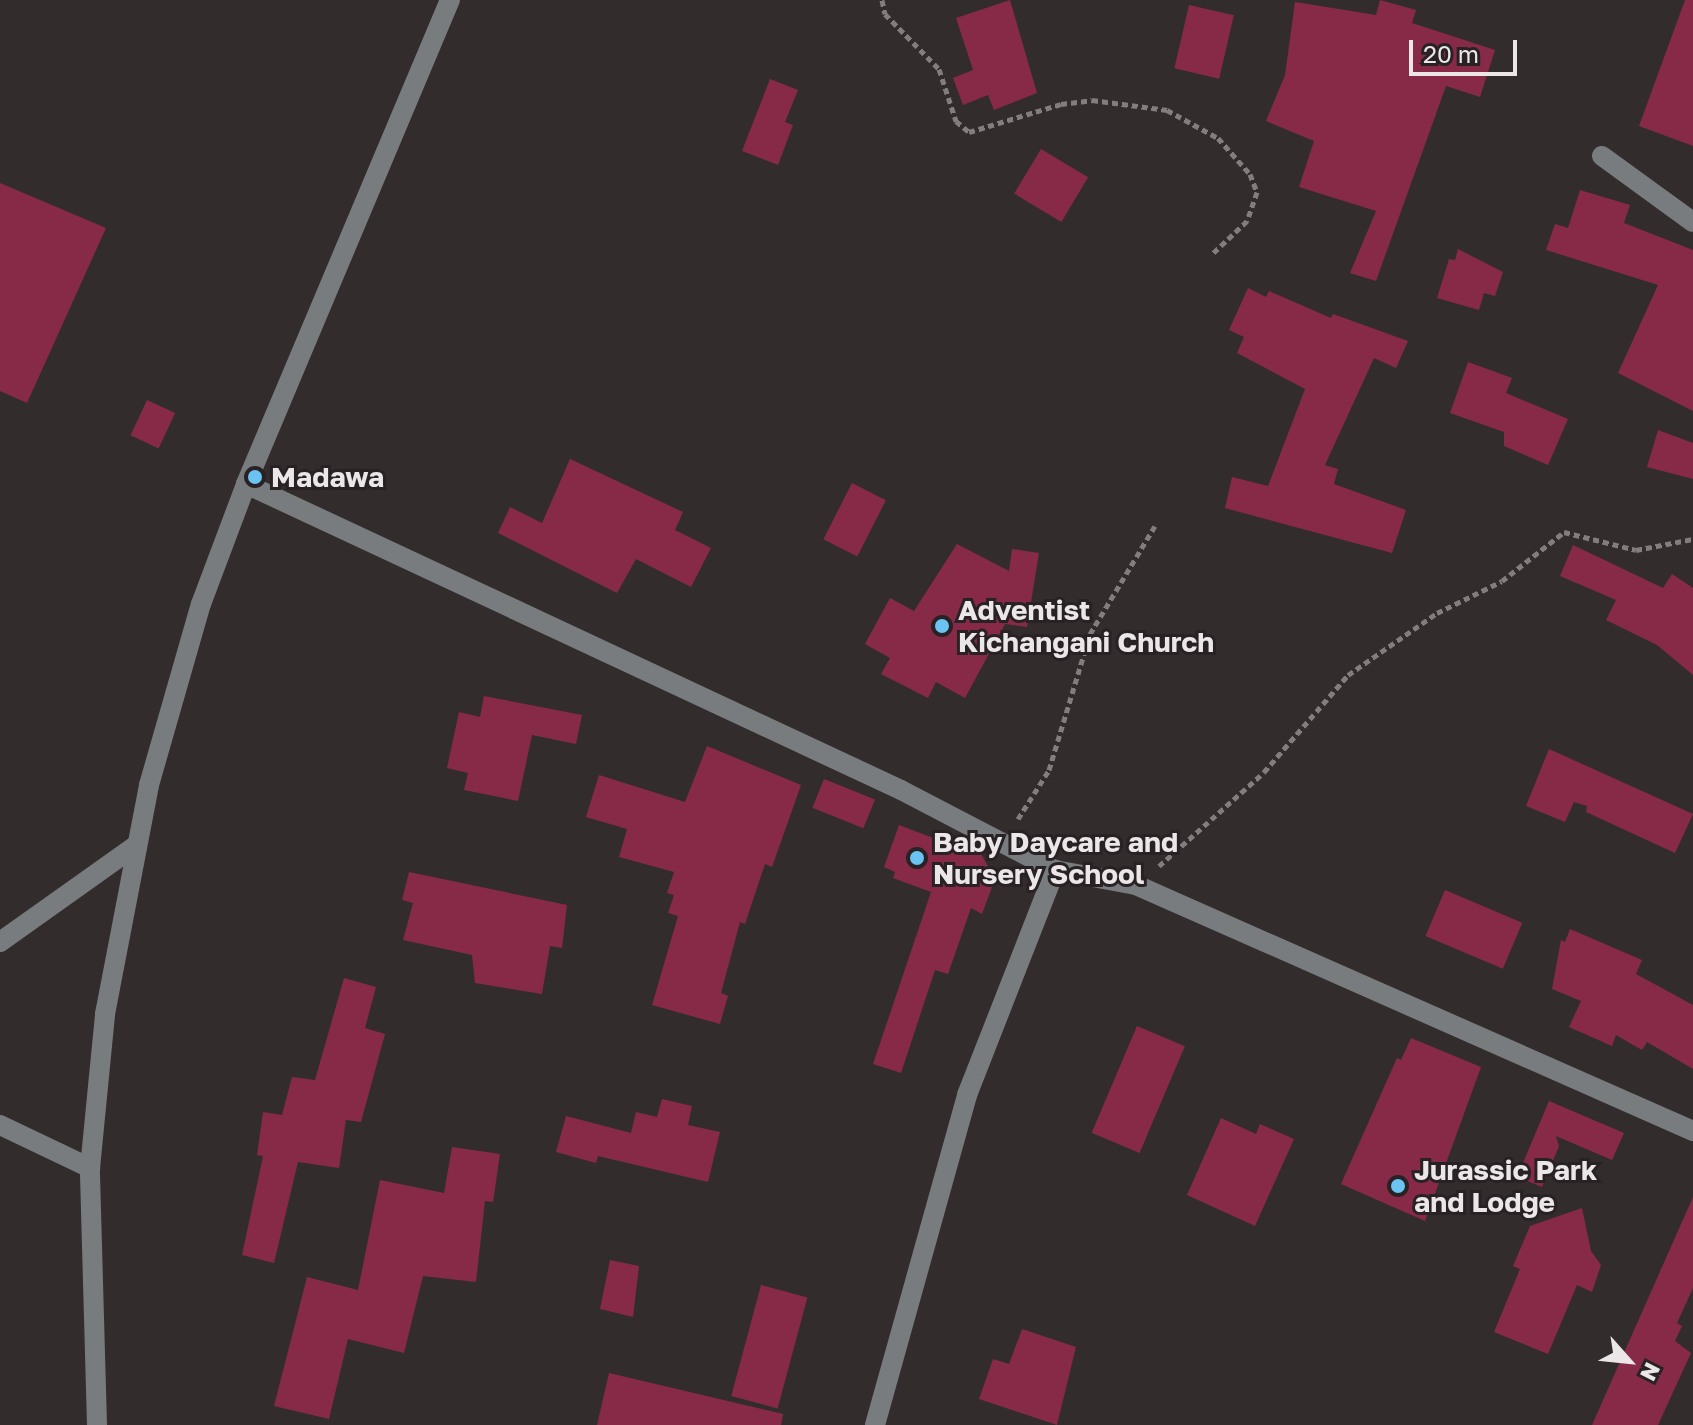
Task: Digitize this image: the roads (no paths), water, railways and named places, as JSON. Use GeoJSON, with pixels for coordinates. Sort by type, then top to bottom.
{"type":"FeatureCollection","features":[{"type":"Feature","properties":{"kind":"street"},"geometry":{"type":"LineString","coordinates":[[97,1425],[90,1168],[105,1014],[135,846],[175,690],[246,484],[450,0]]}},
{"type":"Feature","properties":{"kind":"street"},"geometry":{"type":"LineString","coordinates":[[1602,156],[1693,222]]}},
{"type":"Feature","properties":{"kind":"street"},"geometry":{"type":"LineString","coordinates":[[246,484],[1055,870],[1136,885],[1693,1131]]}},
{"type":"Feature","properties":{"kind":"street"},"geometry":{"type":"LineString","coordinates":[[0,942],[135,846]]}},
{"type":"Feature","properties":{"kind":"street"},"geometry":{"type":"LineString","coordinates":[[875,1425],[967,1095],[1055,870]]}},
{"type":"Feature","properties":{"kind":"street"},"geometry":{"type":"LineString","coordinates":[[0,1125],[90,1168]]}},
{"type":"Feature","properties":{"kind":"place","name":"Madawa"},"geometry":{"type":"Point","coordinates":[255,477]}},
{"type":"Feature","properties":{"kind":"place","name":"Adventist Kichangani Church"},"geometry":{"type":"Point","coordinates":[942,626]}},
{"type":"Feature","properties":{"kind":"place","name":"Baby Daycare and Nursery School"},"geometry":{"type":"Point","coordinates":[917,858]}},
{"type":"Feature","properties":{"kind":"place","name":"Jurassic Park and Lodge"},"geometry":{"type":"Point","coordinates":[1398,1186]}}]}
